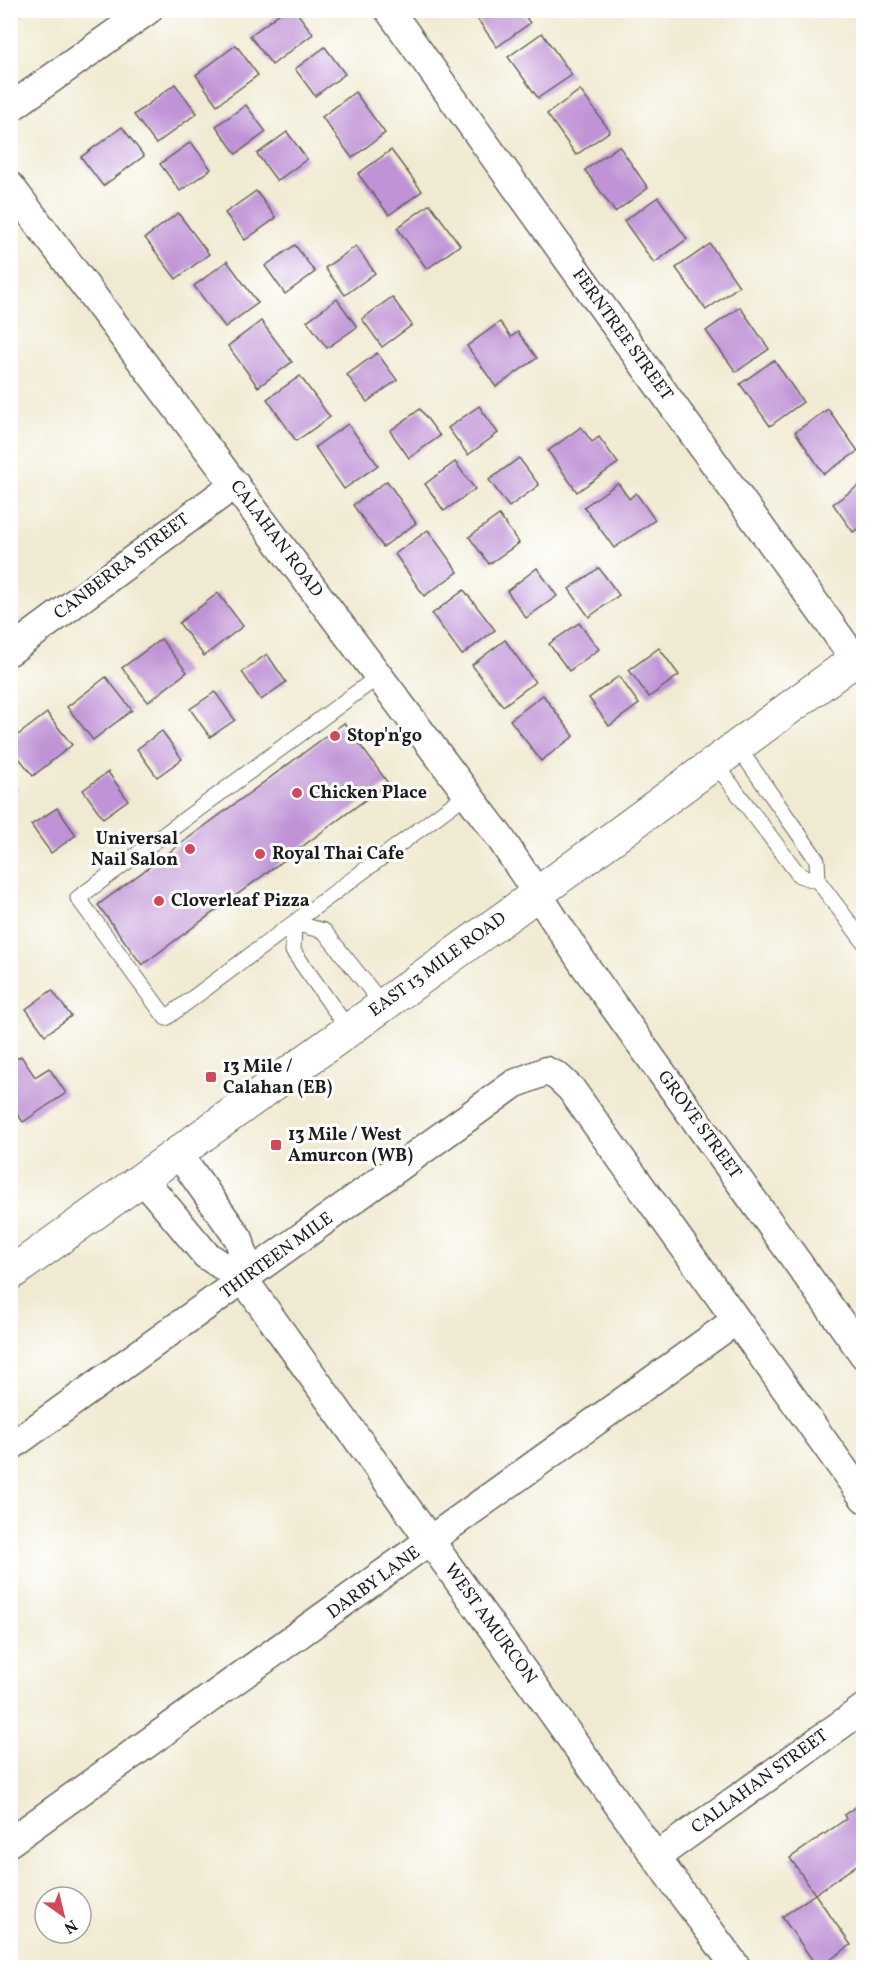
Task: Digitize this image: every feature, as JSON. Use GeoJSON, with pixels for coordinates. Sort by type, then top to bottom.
{"type":"FeatureCollection","features":[{"type":"Feature","properties":{"kind":"main road","name":"EAST 13 MILE ROAD"},"geometry":{"type":"LineString","coordinates":[[10,1274],[538,893],[859,656]]}},
{"type":"Feature","properties":{"kind":"street"},"geometry":{"type":"LineString","coordinates":[[10,108],[148,10]]}},
{"type":"Feature","properties":{"kind":"street","name":"FERNTREE STREET"},"geometry":{"type":"LineString","coordinates":[[389,10],[859,656]]}},
{"type":"Feature","properties":{"kind":"street","name":"CALAHAN ROAD"},"geometry":{"type":"LineString","coordinates":[[10,186],[379,676],[538,893]]}},
{"type":"Feature","properties":{"kind":"street","name":"CANBERRA STREET"},"geometry":{"type":"LineString","coordinates":[[10,651],[235,484]]}},
{"type":"Feature","properties":{"kind":"street","name":"GROVE STREET"},"geometry":{"type":"LineString","coordinates":[[538,893],[585,966],[864,1355]]}},
{"type":"Feature","properties":{"kind":"street","name":"THIRTEEN MILE"},"geometry":{"type":"LineString","coordinates":[[10,1447],[514,1084],[546,1071],[557,1076],[570,1089],[735,1321]]}},
{"type":"Feature","properties":{"kind":"street"},"geometry":{"type":"LineString","coordinates":[[178,1153],[239,1239],[244,1258],[244,1280]]}},
{"type":"Feature","properties":{"kind":"street","name":"WEST AMURCON"},"geometry":{"type":"LineString","coordinates":[[144,1179],[206,1255],[244,1280],[737,1968]]}},
{"type":"Feature","properties":{"kind":"street"},"geometry":{"type":"LineString","coordinates":[[735,1321],[864,1498]]}},
{"type":"Feature","properties":{"kind":"street","name":"DARBY LANE"},"geometry":{"type":"LineString","coordinates":[[10,1842],[431,1542],[735,1321]]}},
{"type":"Feature","properties":{"kind":"street","name":"CALLAHAN STREET"},"geometry":{"type":"LineString","coordinates":[[656,1857],[864,1707]]}},
{"type":"Feature","properties":{"kind":"lane"},"geometry":{"type":"LineString","coordinates":[[379,676],[78,898],[166,1018],[467,794]]}},
{"type":"Feature","properties":{"kind":"lane"},"geometry":{"type":"LineString","coordinates":[[726,754],[799,875],[818,881]]}},
{"type":"Feature","properties":{"kind":"lane"},"geometry":{"type":"LineString","coordinates":[[726,754],[817,860],[818,881],[864,942]]}},
{"type":"Feature","properties":{"kind":"lane"},"geometry":{"type":"LineString","coordinates":[[294,923],[324,931],[383,1005]]}},
{"type":"Feature","properties":{"kind":"lane"},"geometry":{"type":"LineString","coordinates":[[294,923],[293,951],[349,1030]]}},
{"type":"Feature","properties":{"kind":"building"},"geometry":{"type":"Polygon","coordinates":[[[10,10],[25,10],[10,21],[10,10]]]}},
{"type":"Feature","properties":{"kind":"building"},"geometry":{"type":"Polygon","coordinates":[[[284,10],[295,10],[313,34],[272,65],[250,36],[284,10]]]}},
{"type":"Feature","properties":{"kind":"building"},"geometry":{"type":"Polygon","coordinates":[[[471,10],[521,10],[530,23],[497,47],[471,10]]]}},
{"type":"Feature","properties":{"kind":"building"},"geometry":{"type":"Polygon","coordinates":[[[542,33],[572,75],[538,98],[508,57],[542,33]]]}},
{"type":"Feature","properties":{"kind":"building"},"geometry":{"type":"Polygon","coordinates":[[[236,45],[258,75],[217,105],[196,75],[236,45]]]}},
{"type":"Feature","properties":{"kind":"building"},"geometry":{"type":"Polygon","coordinates":[[[325,47],[345,74],[315,96],[295,69],[325,47]]]}},
{"type":"Feature","properties":{"kind":"building"},"geometry":{"type":"Polygon","coordinates":[[[175,84],[197,113],[156,144],[134,115],[175,84]]]}},
{"type":"Feature","properties":{"kind":"building"},"geometry":{"type":"Polygon","coordinates":[[[580,90],[610,131],[576,155],[547,114],[580,90]]]}},
{"type":"Feature","properties":{"kind":"building"},"geometry":{"type":"Polygon","coordinates":[[[355,92],[385,133],[352,158],[322,117],[355,92]]]}},
{"type":"Feature","properties":{"kind":"building"},"geometry":{"type":"Polygon","coordinates":[[[246,105],[266,132],[236,154],[216,126],[246,105]]]}},
{"type":"Feature","properties":{"kind":"building"},"geometry":{"type":"Polygon","coordinates":[[[122,127],[144,156],[103,186],[81,157],[122,127]]]}},
{"type":"Feature","properties":{"kind":"building"},"geometry":{"type":"Polygon","coordinates":[[[287,132],[307,159],[277,181],[257,154],[287,132]]]}},
{"type":"Feature","properties":{"kind":"building"},"geometry":{"type":"Polygon","coordinates":[[[191,142],[211,169],[180,191],[160,164],[191,142]]]}},
{"type":"Feature","properties":{"kind":"building"},"geometry":{"type":"Polygon","coordinates":[[[619,146],[648,188],[615,212],[585,170],[619,146]]]}},
{"type":"Feature","properties":{"kind":"building"},"geometry":{"type":"Polygon","coordinates":[[[391,150],[422,191],[389,215],[358,174],[391,150]]]}},
{"type":"Feature","properties":{"kind":"building"},"geometry":{"type":"Polygon","coordinates":[[[256,191],[276,218],[245,240],[225,213],[256,191]]]}},
{"type":"Feature","properties":{"kind":"building"},"geometry":{"type":"Polygon","coordinates":[[[658,197],[687,239],[654,263],[624,221],[658,197]]]}},
{"type":"Feature","properties":{"kind":"building"},"geometry":{"type":"Polygon","coordinates":[[[430,204],[460,245],[427,269],[397,228],[430,204]]]}},
{"type":"Feature","properties":{"kind":"building"},"geometry":{"type":"Polygon","coordinates":[[[178,213],[209,254],[176,279],[145,238],[178,213]]]}},
{"type":"Feature","properties":{"kind":"building"},"geometry":{"type":"Polygon","coordinates":[[[710,244],[739,286],[706,310],[676,268],[710,244]]]}},
{"type":"Feature","properties":{"kind":"building"},"geometry":{"type":"Polygon","coordinates":[[[295,245],[315,272],[285,294],[265,266],[295,245]]]}},
{"type":"Feature","properties":{"kind":"building"},"geometry":{"type":"Polygon","coordinates":[[[356,246],[375,273],[345,295],[325,268],[356,246]]]}},
{"type":"Feature","properties":{"kind":"building"},"geometry":{"type":"Polygon","coordinates":[[[227,261],[258,303],[225,327],[194,286],[227,261]]]}},
{"type":"Feature","properties":{"kind":"building"},"geometry":{"type":"Polygon","coordinates":[[[392,297],[412,325],[382,347],[362,319],[392,297]]]}},
{"type":"Feature","properties":{"kind":"building"},"geometry":{"type":"Polygon","coordinates":[[[337,299],[357,327],[327,348],[307,321],[337,299]]]}},
{"type":"Feature","properties":{"kind":"building"},"geometry":{"type":"Polygon","coordinates":[[[740,307],[769,349],[736,372],[706,331],[740,307]]]}},
{"type":"Feature","properties":{"kind":"building"},"geometry":{"type":"Polygon","coordinates":[[[261,321],[292,362],[258,387],[228,346],[261,321]]]}},
{"type":"Feature","properties":{"kind":"building"},"geometry":{"type":"Polygon","coordinates":[[[500,322],[511,337],[518,332],[537,358],[496,387],[467,346],[500,322]]]}},
{"type":"Feature","properties":{"kind":"building"},"geometry":{"type":"Polygon","coordinates":[[[377,353],[397,380],[367,402],[347,375],[377,353]]]}},
{"type":"Feature","properties":{"kind":"building"},"geometry":{"type":"Polygon","coordinates":[[[774,360],[803,402],[770,426],[740,384],[774,360]]]}},
{"type":"Feature","properties":{"kind":"building"},"geometry":{"type":"Polygon","coordinates":[[[300,376],[330,417],[296,441],[267,399],[300,376]]]}},
{"type":"Feature","properties":{"kind":"building"},"geometry":{"type":"Polygon","coordinates":[[[479,406],[498,433],[468,455],[448,428],[479,406]]]}},
{"type":"Feature","properties":{"kind":"building"},"geometry":{"type":"Polygon","coordinates":[[[420,409],[440,436],[409,458],[390,431],[420,409]]]}},
{"type":"Feature","properties":{"kind":"building"},"geometry":{"type":"Polygon","coordinates":[[[828,409],[858,451],[824,474],[795,432],[828,409]]]}},
{"type":"Feature","properties":{"kind":"building"},"geometry":{"type":"Polygon","coordinates":[[[348,424],[378,465],[344,489],[315,447],[348,424]]]}},
{"type":"Feature","properties":{"kind":"building"},"geometry":{"type":"Polygon","coordinates":[[[581,427],[592,442],[599,437],[618,463],[577,492],[548,451],[581,427]]]}},
{"type":"Feature","properties":{"kind":"building"},"geometry":{"type":"Polygon","coordinates":[[[519,458],[539,485],[509,507],[489,480],[519,458]]]}},
{"type":"Feature","properties":{"kind":"building"},"geometry":{"type":"Polygon","coordinates":[[[455,462],[475,489],[444,511],[425,484],[455,462]]]}},
{"type":"Feature","properties":{"kind":"building"},"geometry":{"type":"Polygon","coordinates":[[[387,481],[416,523],[383,547],[353,505],[387,481]]]}},
{"type":"Feature","properties":{"kind":"building"},"geometry":{"type":"Polygon","coordinates":[[[864,482],[864,532],[860,527],[853,532],[833,504],[864,482]]]}},
{"type":"Feature","properties":{"kind":"building"},"geometry":{"type":"Polygon","coordinates":[[[618,483],[629,499],[636,493],[655,520],[614,548],[584,507],[618,483]]]}},
{"type":"Feature","properties":{"kind":"building"},"geometry":{"type":"Polygon","coordinates":[[[499,515],[519,543],[489,564],[469,537],[499,515]]]}},
{"type":"Feature","properties":{"kind":"building"},"geometry":{"type":"Polygon","coordinates":[[[428,530],[458,572],[424,596],[395,554],[428,530]]]}},
{"type":"Feature","properties":{"kind":"building"},"geometry":{"type":"Polygon","coordinates":[[[537,568],[557,596],[526,618],[507,591],[537,568]]]}},
{"type":"Feature","properties":{"kind":"building"},"geometry":{"type":"Polygon","coordinates":[[[599,568],[619,595],[589,617],[569,589],[599,568]]]}},
{"type":"Feature","properties":{"kind":"building"},"geometry":{"type":"Polygon","coordinates":[[[464,590],[495,630],[462,655],[432,614],[464,590]]]}},
{"type":"Feature","properties":{"kind":"building"},"geometry":{"type":"Polygon","coordinates":[[[218,593],[243,626],[204,656],[179,623],[218,593]]]}},
{"type":"Feature","properties":{"kind":"building"},"geometry":{"type":"Polygon","coordinates":[[[579,623],[599,649],[569,671],[549,644],[579,623]]]}},
{"type":"Feature","properties":{"kind":"building"},"geometry":{"type":"Polygon","coordinates":[[[161,639],[187,672],[148,702],[122,668],[161,639]]]}},
{"type":"Feature","properties":{"kind":"building"},"geometry":{"type":"Polygon","coordinates":[[[505,640],[535,682],[503,706],[472,665],[505,640]]]}},
{"type":"Feature","properties":{"kind":"building"},"geometry":{"type":"Polygon","coordinates":[[[659,648],[679,675],[649,697],[629,670],[659,648]]]}},
{"type":"Feature","properties":{"kind":"building"},"geometry":{"type":"Polygon","coordinates":[[[267,654],[286,682],[261,700],[242,672],[267,654]]]}},
{"type":"Feature","properties":{"kind":"building"},"geometry":{"type":"Polygon","coordinates":[[[619,676],[639,704],[609,726],[589,698],[619,676]]]}},
{"type":"Feature","properties":{"kind":"building"},"geometry":{"type":"Polygon","coordinates":[[[106,677],[132,710],[93,740],[67,707],[106,677]]]}},
{"type":"Feature","properties":{"kind":"building"},"geometry":{"type":"Polygon","coordinates":[[[215,692],[235,720],[210,737],[190,709],[215,692]]]}},
{"type":"Feature","properties":{"kind":"building"},"geometry":{"type":"Polygon","coordinates":[[[543,695],[574,736],[541,761],[510,720],[543,695]]]}},
{"type":"Feature","properties":{"kind":"building"},"geometry":{"type":"Polygon","coordinates":[[[47,713],[72,745],[33,776],[10,746],[10,741],[47,713]]]}},
{"type":"Feature","properties":{"kind":"building"},"geometry":{"type":"Polygon","coordinates":[[[344,723],[388,783],[142,965],[98,905],[344,723]]]}},
{"type":"Feature","properties":{"kind":"building"},"geometry":{"type":"Polygon","coordinates":[[[162,731],[182,759],[157,777],[137,749],[162,731]]]}},
{"type":"Feature","properties":{"kind":"building"},"geometry":{"type":"Polygon","coordinates":[[[108,772],[128,800],[103,818],[83,790],[108,772]]]}},
{"type":"Feature","properties":{"kind":"building"},"geometry":{"type":"Polygon","coordinates":[[[10,782],[18,789],[10,797],[10,782]]]}},
{"type":"Feature","properties":{"kind":"building"},"geometry":{"type":"Polygon","coordinates":[[[57,808],[76,835],[51,853],[31,825],[57,808]]]}},
{"type":"Feature","properties":{"kind":"building"},"geometry":{"type":"Polygon","coordinates":[[[52,990],[71,1016],[45,1035],[26,1009],[52,990]]]}},
{"type":"Feature","properties":{"kind":"building"},"geometry":{"type":"Polygon","coordinates":[[[21,1056],[35,1077],[49,1068],[66,1093],[23,1122],[10,1104],[10,1063],[21,1056]]]}},
{"type":"Feature","properties":{"kind":"building"},"geometry":{"type":"Polygon","coordinates":[[[864,1801],[864,1860],[815,1894],[790,1858],[846,1819],[844,1815],[864,1801]]]}},
{"type":"Feature","properties":{"kind":"building"},"geometry":{"type":"Polygon","coordinates":[[[815,1894],[851,1945],[818,1968],[782,1917],[815,1894]]]}},
{"type":"Feature","properties":{"kind":"place","name":"Stop'n'go"},"geometry":{"type":"Point","coordinates":[335,736]}},
{"type":"Feature","properties":{"kind":"place","name":"Chicken Place"},"geometry":{"type":"Point","coordinates":[297,793]}},
{"type":"Feature","properties":{"kind":"place","name":"Universal Nail Salon"},"geometry":{"type":"Point","coordinates":[190,849]}},
{"type":"Feature","properties":{"kind":"place","name":"Royal Thai Cafe"},"geometry":{"type":"Point","coordinates":[260,854]}},
{"type":"Feature","properties":{"kind":"place","name":"Cloverleaf Pizza"},"geometry":{"type":"Point","coordinates":[159,901]}},
{"type":"Feature","properties":{"kind":"place","name":"13 Mile / Calahan (EB)"},"geometry":{"type":"Point","coordinates":[211,1077]}},
{"type":"Feature","properties":{"kind":"place","name":"13 Mile / West Amurcon (WB)"},"geometry":{"type":"Point","coordinates":[276,1145]}}]}
